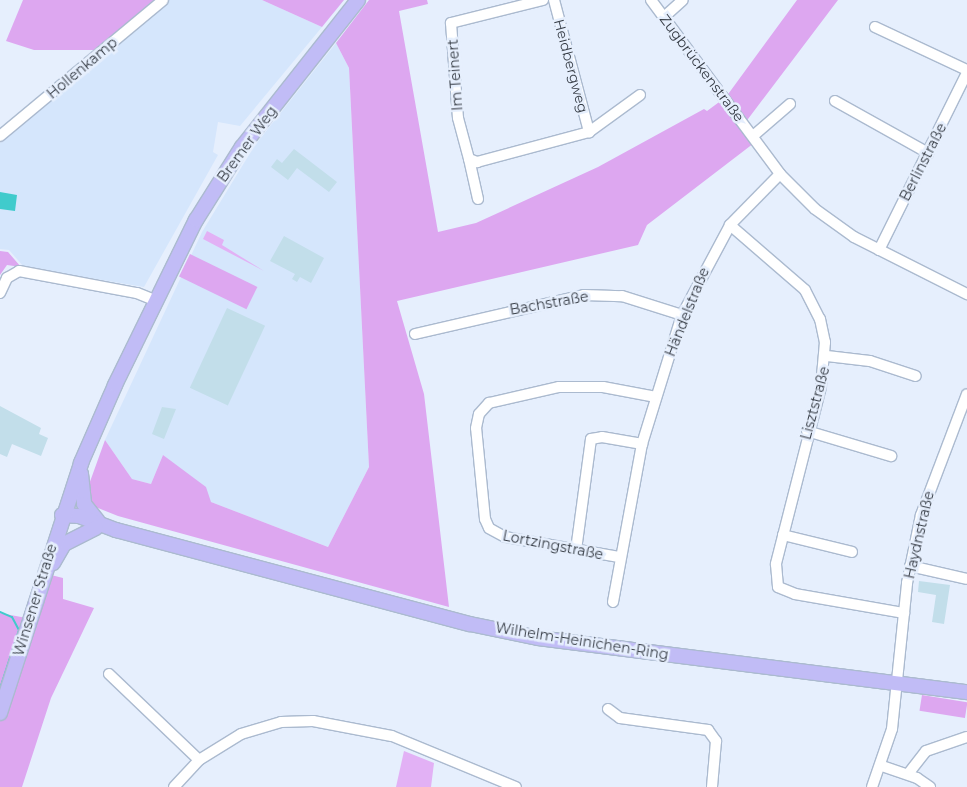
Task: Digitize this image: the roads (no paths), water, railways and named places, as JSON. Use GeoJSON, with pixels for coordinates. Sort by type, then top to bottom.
{"type":"FeatureCollection","features":[{"type":"Feature","properties":{"kind":"main road","name":"Bremer Weg"},"geometry":{"type":"LineString","coordinates":[[62,515],[81,463],[157,301],[219,181],[358,0]]}},
{"type":"Feature","properties":{"kind":"main road"},"geometry":{"type":"LineString","coordinates":[[38,591],[64,544],[98,526],[84,504],[81,463]]}},
{"type":"Feature","properties":{"kind":"main road","name":"Wilhelm-Heinichen-Ring"},"geometry":{"type":"LineString","coordinates":[[62,515],[470,624],[538,638],[967,692]]}},
{"type":"Feature","properties":{"kind":"main road","name":"Winsener Straße"},"geometry":{"type":"LineString","coordinates":[[0,713],[62,515]]}},
{"type":"Feature","properties":{"kind":"street","name":"Hollenkamp"},"geometry":{"type":"LineString","coordinates":[[0,136],[164,0]]}},
{"type":"Feature","properties":{"kind":"street","name":"Im Teinert"},"geometry":{"type":"LineString","coordinates":[[478,199],[458,118],[451,23],[543,0]]}},
{"type":"Feature","properties":{"kind":"street","name":"Heidbergweg"},"geometry":{"type":"LineString","coordinates":[[554,0],[589,132]]}},
{"type":"Feature","properties":{"kind":"street","name":"Zugbrückenstraße"},"geometry":{"type":"LineString","coordinates":[[651,0],[780,174],[831,222],[879,250],[967,294]]}},
{"type":"Feature","properties":{"kind":"street"},"geometry":{"type":"LineString","coordinates":[[664,17],[683,0]]}},
{"type":"Feature","properties":{"kind":"street"},"geometry":{"type":"LineString","coordinates":[[875,27],[967,72]]}},
{"type":"Feature","properties":{"kind":"street","name":"Berlinstraße"},"geometry":{"type":"LineString","coordinates":[[879,250],[967,72]]}},
{"type":"Feature","properties":{"kind":"street"},"geometry":{"type":"LineString","coordinates":[[469,159],[477,162],[589,132],[640,95]]}},
{"type":"Feature","properties":{"kind":"street"},"geometry":{"type":"LineString","coordinates":[[835,101],[928,152]]}},
{"type":"Feature","properties":{"kind":"street","name":"Zugbrückenstraße"},"geometry":{"type":"LineString","coordinates":[[753,136],[790,104]]}},
{"type":"Feature","properties":{"kind":"street","name":"Händelstraße"},"geometry":{"type":"LineString","coordinates":[[613,602],[619,557],[642,444],[682,316],[708,261],[730,225],[780,174]]}},
{"type":"Feature","properties":{"kind":"street","name":"Lisztstraße"},"geometry":{"type":"LineString","coordinates":[[730,225],[805,290],[823,328],[827,356],[782,534],[776,564],[778,587],[795,594],[904,613]]}},
{"type":"Feature","properties":{"kind":"street"},"geometry":{"type":"LineString","coordinates":[[0,293],[7,278],[19,271],[137,293],[157,301]]}},
{"type":"Feature","properties":{"kind":"street","name":"Bachstraße"},"geometry":{"type":"LineString","coordinates":[[416,334],[584,295],[622,296],[682,316]]}},
{"type":"Feature","properties":{"kind":"street"},"geometry":{"type":"LineString","coordinates":[[827,356],[870,361],[916,376]]}},
{"type":"Feature","properties":{"kind":"street","name":"Lortzingstraße"},"geometry":{"type":"LineString","coordinates":[[619,557],[505,537],[489,528],[476,428],[479,414],[489,403],[559,387],[603,387],[656,397]]}},
{"type":"Feature","properties":{"kind":"street","name":"Haydnstraße"},"geometry":{"type":"LineString","coordinates":[[872,787],[882,766],[892,729],[910,566],[934,475],[967,394]]}},
{"type":"Feature","properties":{"kind":"street"},"geometry":{"type":"LineString","coordinates":[[807,431],[891,456]]}},
{"type":"Feature","properties":{"kind":"street"},"geometry":{"type":"LineString","coordinates":[[576,550],[591,439],[602,437],[642,444]]}},
{"type":"Feature","properties":{"kind":"street"},"geometry":{"type":"LineString","coordinates":[[782,534],[852,552]]}},
{"type":"Feature","properties":{"kind":"street"},"geometry":{"type":"LineString","coordinates":[[910,566],[967,579]]}},
{"type":"Feature","properties":{"kind":"street"},"geometry":{"type":"LineString","coordinates":[[109,674],[199,760]]}},
{"type":"Feature","properties":{"kind":"street"},"geometry":{"type":"LineString","coordinates":[[608,709],[620,718],[708,730],[716,741],[712,787]]}},
{"type":"Feature","properties":{"kind":"street"},"geometry":{"type":"LineString","coordinates":[[174,787],[199,760],[253,730],[281,722],[313,721],[392,736],[502,784],[516,787]]}},
{"type":"Feature","properties":{"kind":"street"},"geometry":{"type":"LineString","coordinates":[[908,774],[917,758],[928,749],[967,737]]}},
{"type":"Feature","properties":{"kind":"street"},"geometry":{"type":"LineString","coordinates":[[882,766],[908,774],[930,787]]}},
{"type":"Feature","properties":{"kind":"water"},"geometry":{"type":"Polygon","coordinates":[[[0,192],[17,195],[15,211],[0,209],[0,192]]]}},
{"type":"Feature","properties":{"kind":"waterway"},"geometry":{"type":"LineString","coordinates":[[0,612],[12,617],[19,630],[0,689]]}}]}
